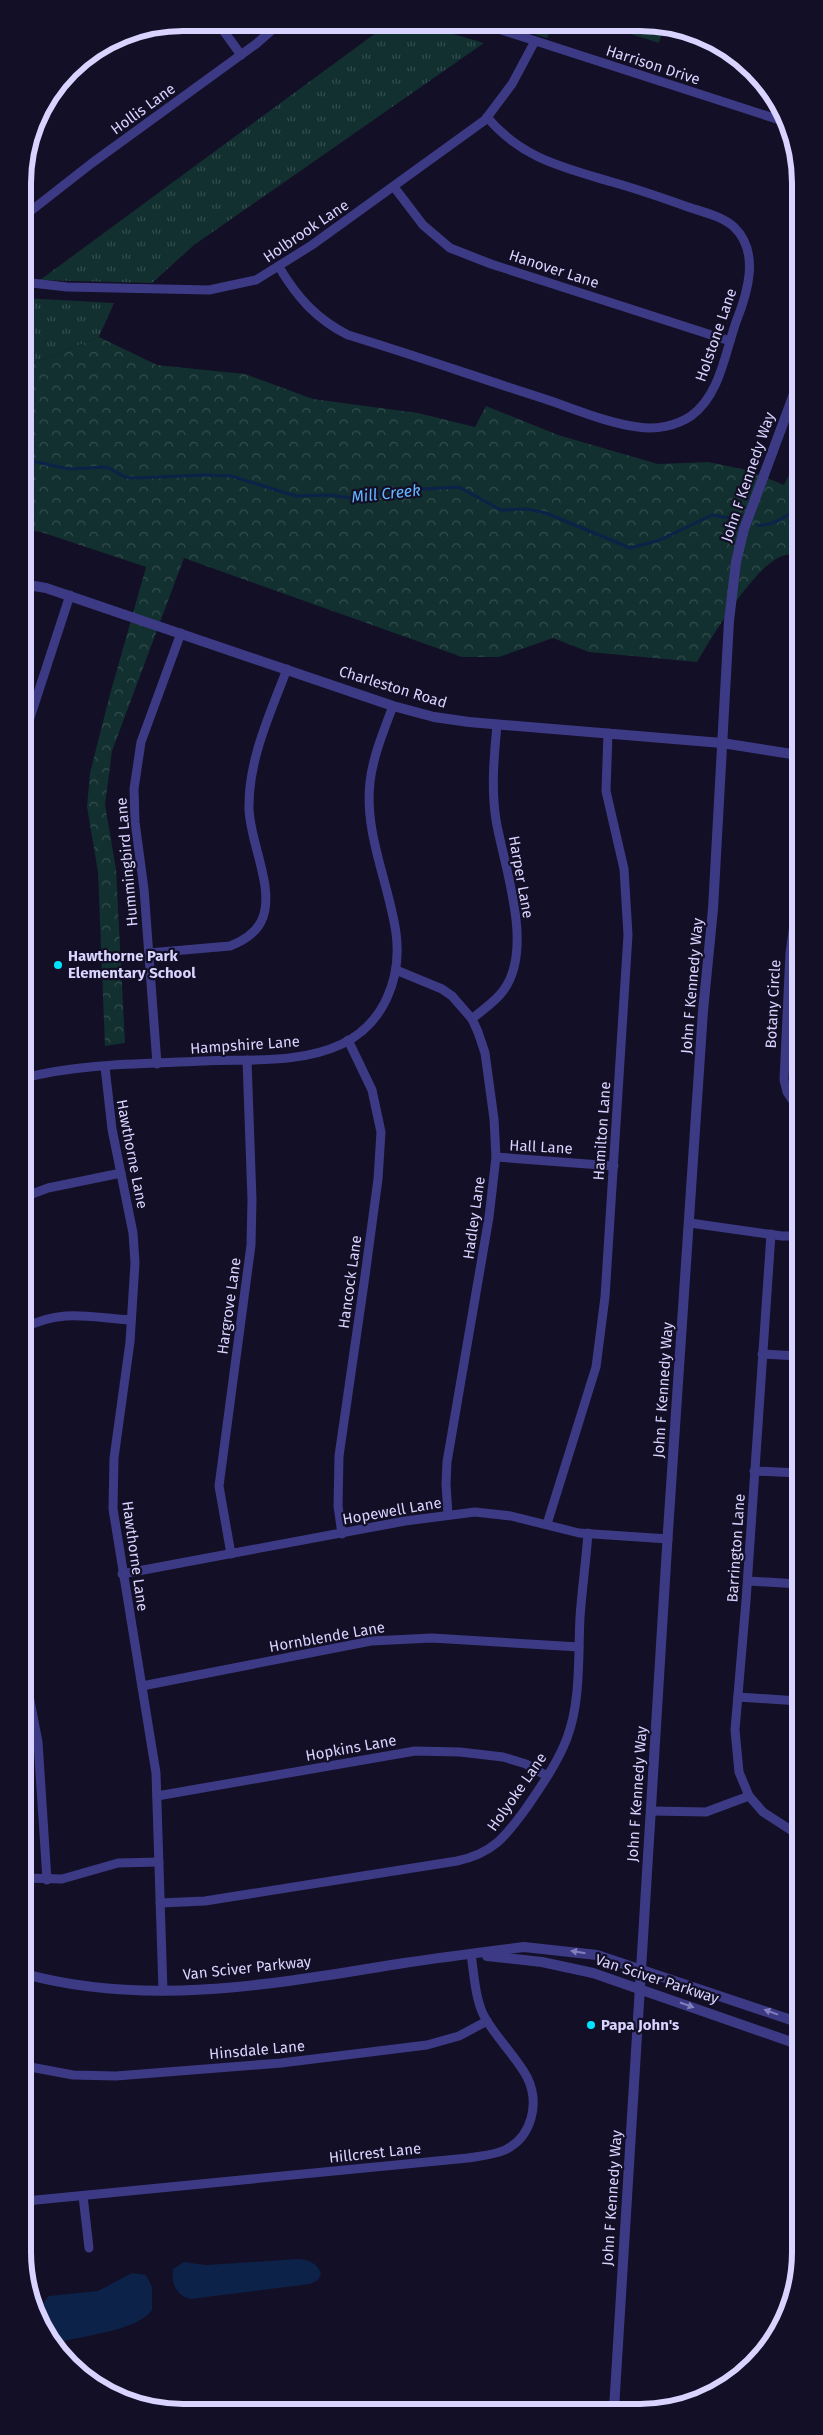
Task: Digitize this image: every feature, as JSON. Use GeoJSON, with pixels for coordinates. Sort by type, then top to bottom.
{"type":"FeatureCollection","features":[{"type":"Feature","properties":{"kind":"street"},"geometry":{"type":"LineString","coordinates":[[224,31],[241,55]]}},
{"type":"Feature","properties":{"kind":"street","name":"Hollis Lane"},"geometry":{"type":"LineString","coordinates":[[32,210],[241,55],[270,31]]}},
{"type":"Feature","properties":{"kind":"street","name":"Harrison Drive"},"geometry":{"type":"LineString","coordinates":[[504,31],[777,119]]}},
{"type":"Feature","properties":{"kind":"street","name":"Holbrook Lane"},"geometry":{"type":"LineString","coordinates":[[32,283],[67,287],[209,290],[256,280],[279,267],[394,187],[487,117],[512,84],[535,41]]}},
{"type":"Feature","properties":{"kind":"street","name":"Holstone Lane"},"geometry":{"type":"LineString","coordinates":[[279,267],[295,294],[307,306],[328,324],[348,335],[595,416],[637,427],[668,426],[689,417],[700,407],[712,390],[747,286],[750,259],[747,245],[740,233],[732,225],[702,211],[569,170],[535,157],[506,138],[487,117]]}},
{"type":"Feature","properties":{"kind":"street","name":"Hanover Lane"},"geometry":{"type":"LineString","coordinates":[[394,187],[423,225],[450,248],[491,264],[730,341]]}},
{"type":"Feature","properties":{"kind":"street","name":"John F Kennedy Way"},"geometry":{"type":"LineString","coordinates":[[614,2404],[668,1540],[730,621],[737,557],[751,505],[792,399]]}},
{"type":"Feature","properties":{"kind":"street","name":"Charleston Road"},"geometry":{"type":"LineString","coordinates":[[32,586],[46,588],[181,633],[392,706],[434,717],[496,725],[722,743],[792,754]]}},
{"type":"Feature","properties":{"kind":"street"},"geometry":{"type":"LineString","coordinates":[[32,712],[70,596]]}},
{"type":"Feature","properties":{"kind":"street","name":"Hummingbird Lane"},"geometry":{"type":"LineString","coordinates":[[157,1064],[149,952],[135,822],[135,773],[141,742],[181,633]]}},
{"type":"Feature","properties":{"kind":"street"},"geometry":{"type":"LineString","coordinates":[[149,952],[230,946],[240,942],[260,926],[266,903],[251,823],[250,795],[260,741],[287,669]]}},
{"type":"Feature","properties":{"kind":"street","name":"Hampshire Lane"},"geometry":{"type":"LineString","coordinates":[[32,1076],[69,1069],[301,1056],[329,1049],[348,1040],[366,1027],[376,1016],[391,990],[396,970],[396,933],[369,809],[371,773],[392,706]]}},
{"type":"Feature","properties":{"kind":"street","name":"Harper Lane"},"geometry":{"type":"LineString","coordinates":[[472,1019],[503,991],[509,980],[516,950],[513,899],[497,826],[493,791],[496,725]]}},
{"type":"Feature","properties":{"kind":"street","name":"Hamilton Lane"},"geometry":{"type":"LineString","coordinates":[[547,1524],[599,1354],[605,1297],[628,918],[624,870],[606,791],[608,733]]}},
{"type":"Feature","properties":{"kind":"street","name":"Botany Circle"},"geometry":{"type":"LineString","coordinates":[[792,942],[789,961],[784,1080],[786,1092],[792,1100]]}},
{"type":"Feature","properties":{"kind":"street","name":"Hadley Lane"},"geometry":{"type":"LineString","coordinates":[[396,970],[442,989],[452,996],[472,1019],[478,1032],[487,1066],[496,1134],[496,1157],[484,1248],[447,1462],[448,1515]]}},
{"type":"Feature","properties":{"kind":"street","name":"Hancock Lane"},"geometry":{"type":"LineString","coordinates":[[342,1534],[338,1506],[339,1456],[378,1179],[381,1132],[372,1090],[348,1040]]}},
{"type":"Feature","properties":{"kind":"street","name":"Hargrove Lane"},"geometry":{"type":"LineString","coordinates":[[231,1554],[219,1486],[251,1245],[252,1200],[247,1060]]}},
{"type":"Feature","properties":{"kind":"street","name":"Hawthorne Lane"},"geometry":{"type":"LineString","coordinates":[[105,1067],[110,1116],[134,1247],[131,1320],[112,1476],[112,1509],[154,1756],[157,1796],[162,1991]]}},
{"type":"Feature","properties":{"kind":"street","name":"Hall Lane"},"geometry":{"type":"LineString","coordinates":[[496,1157],[614,1166]]}},
{"type":"Feature","properties":{"kind":"street"},"geometry":{"type":"LineString","coordinates":[[32,1194],[48,1188],[121,1173]]}},
{"type":"Feature","properties":{"kind":"street"},"geometry":{"type":"LineString","coordinates":[[690,1223],[791,1235]]}},
{"type":"Feature","properties":{"kind":"street","name":"Barrington Lane"},"geometry":{"type":"LineString","coordinates":[[771,1234],[748,1581],[735,1730],[739,1772],[749,1796],[763,1812],[791,1830]]}},
{"type":"Feature","properties":{"kind":"street"},"geometry":{"type":"LineString","coordinates":[[31,1325],[48,1318],[60,1316],[85,1315],[131,1320]]}},
{"type":"Feature","properties":{"kind":"street"},"geometry":{"type":"LineString","coordinates":[[762,1354],[791,1356]]}},
{"type":"Feature","properties":{"kind":"street"},"geometry":{"type":"LineString","coordinates":[[754,1471],[791,1473]]}},
{"type":"Feature","properties":{"kind":"street","name":"Hopewell Lane"},"geometry":{"type":"LineString","coordinates":[[122,1574],[448,1515],[493,1513],[588,1533],[668,1540]]}},
{"type":"Feature","properties":{"kind":"street","name":"Holyoke Lane"},"geometry":{"type":"LineString","coordinates":[[160,1903],[205,1901],[471,1858],[495,1846],[504,1837],[547,1776],[561,1751],[572,1722],[588,1533]]}},
{"type":"Feature","properties":{"kind":"street"},"geometry":{"type":"LineString","coordinates":[[748,1581],[791,1584]]}},
{"type":"Feature","properties":{"kind":"street","name":"Hornblende Lane"},"geometry":{"type":"LineString","coordinates":[[142,1686],[371,1641],[432,1638],[579,1647]]}},
{"type":"Feature","properties":{"kind":"street"},"geometry":{"type":"LineString","coordinates":[[738,1697],[791,1700]]}},
{"type":"Feature","properties":{"kind":"street"},"geometry":{"type":"LineString","coordinates":[[31,1714],[38,1742],[47,1880]]}},
{"type":"Feature","properties":{"kind":"street","name":"Hopkins Lane"},"geometry":{"type":"LineString","coordinates":[[157,1796],[415,1751],[460,1752],[504,1757],[526,1764],[547,1776]]}},
{"type":"Feature","properties":{"kind":"street"},"geometry":{"type":"LineString","coordinates":[[652,1812],[706,1812],[749,1796]]}},
{"type":"Feature","properties":{"kind":"street"},"geometry":{"type":"LineString","coordinates":[[31,1879],[47,1880],[77,1876],[118,1863],[159,1862]]}},
{"type":"Feature","properties":{"kind":"street","name":"Van Sciver Parkway"},"geometry":{"type":"LineString","coordinates":[[31,1975],[84,1987],[162,1991],[299,1979],[524,1947],[543,1948],[597,1955],[791,2020]]}},
{"type":"Feature","properties":{"kind":"street","name":"Van Sciver Parkway"},"geometry":{"type":"LineString","coordinates":[[471,1954],[558,1965],[593,1973],[791,2042]]}},
{"type":"Feature","properties":{"kind":"street","name":"Hillcrest Lane"},"geometry":{"type":"LineString","coordinates":[[31,2201],[468,2158],[506,2150],[524,2134],[530,2123],[532,2113],[531,2089],[526,2077],[487,2021],[480,2007],[471,1954]]}},
{"type":"Feature","properties":{"kind":"street","name":"Hinsdale Lane"},"geometry":{"type":"LineString","coordinates":[[31,2067],[73,2075],[116,2076],[281,2063],[427,2045],[458,2036],[487,2021]]}},
{"type":"Feature","properties":{"kind":"street"},"geometry":{"type":"LineString","coordinates":[[83,2196],[89,2248]]}},
{"type":"Feature","properties":{"kind":"green space"},"geometry":{"type":"Polygon","coordinates":[[[378,31],[443,31],[484,43],[194,245],[152,283],[40,280],[378,31]]]}},
{"type":"Feature","properties":{"kind":"green space"},"geometry":{"type":"Polygon","coordinates":[[[524,31],[550,31],[547,38],[524,31]]]}},
{"type":"Feature","properties":{"kind":"green space"},"geometry":{"type":"Polygon","coordinates":[[[621,31],[662,33],[659,43],[621,31]]]}},
{"type":"Feature","properties":{"kind":"green space"},"geometry":{"type":"Polygon","coordinates":[[[32,298],[114,303],[99,337],[32,363],[32,298]]]}},
{"type":"Feature","properties":{"kind":"green space"},"geometry":{"type":"Polygon","coordinates":[[[99,337],[157,365],[245,374],[313,399],[418,413],[475,427],[486,406],[558,435],[658,464],[708,462],[747,470],[784,485],[792,469],[792,555],[786,555],[774,560],[749,584],[713,635],[697,662],[589,652],[553,638],[499,657],[462,657],[184,558],[112,751],[105,805],[116,869],[125,1043],[105,1046],[98,872],[87,807],[90,773],[146,567],[32,530],[32,363],[99,337]]]}},
{"type":"Feature","properties":{"kind":"water"},"geometry":{"type":"Polygon","coordinates":[[[307,2260],[316,2265],[321,2274],[318,2280],[310,2284],[191,2299],[178,2292],[173,2279],[173,2269],[184,2262],[206,2265],[307,2260]]]}},
{"type":"Feature","properties":{"kind":"water"},"geometry":{"type":"Polygon","coordinates":[[[132,2273],[146,2275],[152,2287],[152,2310],[136,2322],[112,2331],[64,2341],[60,2340],[43,2309],[45,2301],[49,2296],[98,2291],[132,2273]]]}},
{"type":"Feature","properties":{"kind":"waterway","name":"Mill Creek"},"geometry":{"type":"LineString","coordinates":[[32,461],[69,469],[107,467],[125,477],[133,478],[206,475],[231,476],[296,496],[330,495],[359,499],[388,491],[459,487],[501,510],[527,509],[546,513],[630,548],[660,540],[712,515],[735,519]]}},
{"type":"Feature","properties":{"kind":"waterway","name":"Mill Creek"},"geometry":{"type":"LineString","coordinates":[[758,525],[779,520],[792,512]]}},
{"type":"Feature","properties":{"kind":"place","name":"Hawthorne Park Elementary School"},"geometry":{"type":"Point","coordinates":[58,965]}},
{"type":"Feature","properties":{"kind":"place","name":"Papa John's"},"geometry":{"type":"Point","coordinates":[591,2025]}}]}
